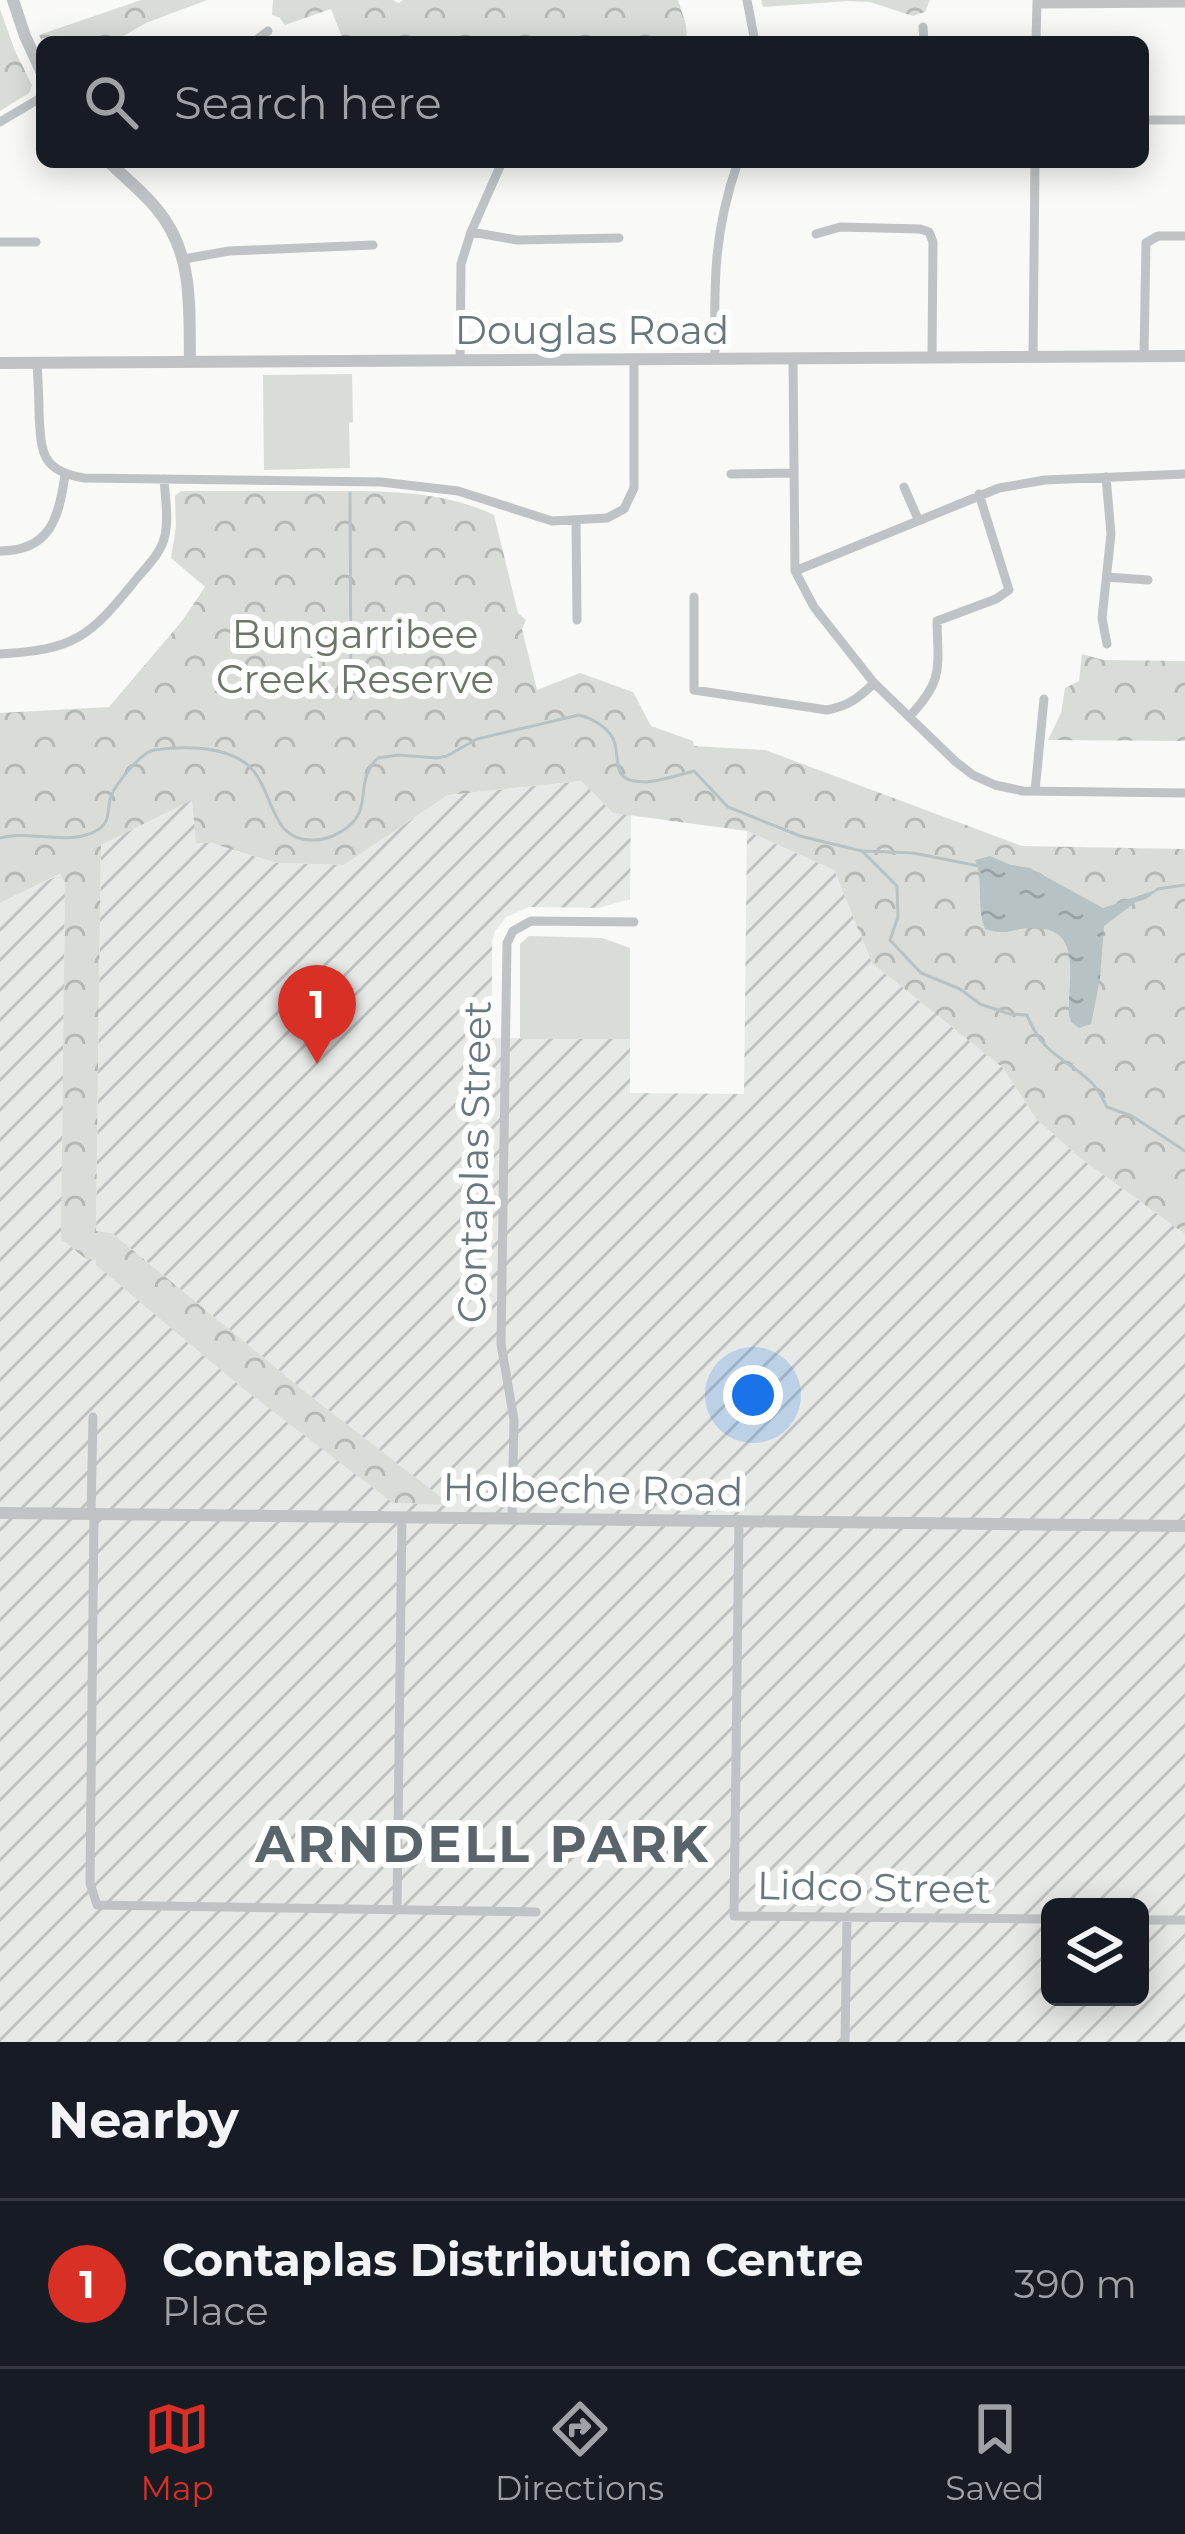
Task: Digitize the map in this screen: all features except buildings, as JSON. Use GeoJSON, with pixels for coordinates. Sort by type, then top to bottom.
{"type":"FeatureCollection","features":[{"type":"Feature","properties":{"kind":"street"},"geometry":{"type":"LineString","coordinates":[[13,0],[36,61]]}},
{"type":"Feature","properties":{"kind":"street"},"geometry":{"type":"LineString","coordinates":[[747,0],[754,36]]}},
{"type":"Feature","properties":{"kind":"street"},"geometry":{"type":"LineString","coordinates":[[1036,36],[1037,2],[1185,3]]}},
{"type":"Feature","properties":{"kind":"street"},"geometry":{"type":"LineString","coordinates":[[923,27],[924,36]]}},
{"type":"Feature","properties":{"kind":"street"},"geometry":{"type":"LineString","coordinates":[[262,36],[268,31]]}},
{"type":"Feature","properties":{"kind":"street"},"geometry":{"type":"LineString","coordinates":[[0,122],[36,101]]}},
{"type":"Feature","properties":{"kind":"street"},"geometry":{"type":"LineString","coordinates":[[1149,120],[1185,119]]}},
{"type":"Feature","properties":{"kind":"street"},"geometry":{"type":"LineString","coordinates":[[115,168],[162,214],[184,259],[190,362]]}},
{"type":"Feature","properties":{"kind":"street"},"geometry":{"type":"LineString","coordinates":[[460,361],[461,264],[499,168]]}},
{"type":"Feature","properties":{"kind":"street"},"geometry":{"type":"LineString","coordinates":[[715,358],[716,249],[736,168]]}},
{"type":"Feature","properties":{"kind":"street"},"geometry":{"type":"LineString","coordinates":[[1033,357],[1035,168]]}},
{"type":"Feature","properties":{"kind":"street"},"geometry":{"type":"LineString","coordinates":[[816,233],[840,227],[929,232],[933,242],[932,358]]}},
{"type":"Feature","properties":{"kind":"street"},"geometry":{"type":"LineString","coordinates":[[471,232],[517,241],[620,238]]}},
{"type":"Feature","properties":{"kind":"street"},"geometry":{"type":"LineString","coordinates":[[1144,356],[1147,243],[1158,236],[1185,236]]}},
{"type":"Feature","properties":{"kind":"street"},"geometry":{"type":"LineString","coordinates":[[0,242],[36,242]]}},
{"type":"Feature","properties":{"kind":"street"},"geometry":{"type":"LineString","coordinates":[[184,259],[229,251],[373,245]]}},
{"type":"Feature","properties":{"kind":"street","name":"Douglas Road"},"geometry":{"type":"LineString","coordinates":[[0,362],[1185,356]]}},
{"type":"Feature","properties":{"kind":"street"},"geometry":{"type":"LineString","coordinates":[[793,358],[795,571],[814,607],[874,683],[956,762],[1003,788],[1185,793]]}},
{"type":"Feature","properties":{"kind":"street"},"geometry":{"type":"LineString","coordinates":[[37,362],[40,449],[65,475],[381,482],[458,491],[552,520],[576,521],[617,514],[633,494],[634,359]]}},
{"type":"Feature","properties":{"kind":"street"},"geometry":{"type":"LineString","coordinates":[[731,474],[793,473]]}},
{"type":"Feature","properties":{"kind":"street"},"geometry":{"type":"LineString","coordinates":[[795,571],[979,494],[1022,482],[1185,474]]}},
{"type":"Feature","properties":{"kind":"street"},"geometry":{"type":"LineString","coordinates":[[0,551],[39,542],[60,507],[65,475]]}},
{"type":"Feature","properties":{"kind":"street"},"geometry":{"type":"LineString","coordinates":[[1106,477],[1111,534],[1102,618],[1107,644]]}},
{"type":"Feature","properties":{"kind":"street"},"geometry":{"type":"LineString","coordinates":[[0,654],[42,652],[72,641],[101,622],[157,554],[165,536],[164,478]]}},
{"type":"Feature","properties":{"kind":"street"},"geometry":{"type":"LineString","coordinates":[[904,487],[918,519]]}},
{"type":"Feature","properties":{"kind":"street"},"geometry":{"type":"LineString","coordinates":[[909,717],[934,686],[937,621],[1009,590],[979,494]]}},
{"type":"Feature","properties":{"kind":"street"},"geometry":{"type":"LineString","coordinates":[[576,521],[577,620]]}},
{"type":"Feature","properties":{"kind":"street"},"geometry":{"type":"LineString","coordinates":[[1106,577],[1148,580]]}},
{"type":"Feature","properties":{"kind":"street"},"geometry":{"type":"LineString","coordinates":[[694,597],[694,690],[827,710],[860,698],[874,683]]}},
{"type":"Feature","properties":{"kind":"street"},"geometry":{"type":"LineString","coordinates":[[1035,790],[1044,699]]}},
{"type":"Feature","properties":{"kind":"street","name":"Contaplas Street"},"geometry":{"type":"LineString","coordinates":[[512,1518],[513,1413],[501,1344],[507,943],[516,928],[531,921],[634,922]]}},
{"type":"Feature","properties":{"kind":"street"},"geometry":{"type":"LineString","coordinates":[[93,1417],[90,1883],[97,1905],[536,1912]]}},
{"type":"Feature","properties":{"kind":"street","name":"Holbeche Road"},"geometry":{"type":"LineString","coordinates":[[0,1513],[1185,1526]]}},
{"type":"Feature","properties":{"kind":"street"},"geometry":{"type":"LineString","coordinates":[[397,1910],[402,1517]]}},
{"type":"Feature","properties":{"kind":"street","name":"Lidco Street"},"geometry":{"type":"LineString","coordinates":[[739,1520],[734,1916],[1041,1919]]}},
{"type":"Feature","properties":{"kind":"street"},"geometry":{"type":"LineString","coordinates":[[845,2042],[847,1917]]}},
{"type":"Feature","properties":{"kind":"street"},"geometry":{"type":"LineString","coordinates":[[1149,1920],[1185,1920]]}},
{"type":"Feature","properties":{"kind":"shaded area"},"geometry":{"type":"Polygon","coordinates":[[[581,781],[613,813],[631,814],[630,899],[599,908],[529,907],[506,917],[492,941],[492,1038],[630,1039],[630,1093],[744,1094],[747,831],[834,870],[872,963],[1003,1068],[1036,1119],[1080,1158],[1185,1234],[1185,2042],[0,2042],[0,903],[61,874],[65,883],[62,1239],[96,1259],[193,1347],[393,1503],[448,1504],[112,1233],[96,1232],[101,845],[193,799],[196,843],[277,863],[344,865],[448,795],[581,781]]]}},
{"type":"Feature","properties":{"kind":"green space"},"geometry":{"type":"Polygon","coordinates":[[[141,0],[207,0],[123,36],[39,35],[141,0]]]}},
{"type":"Feature","properties":{"kind":"green space"},"geometry":{"type":"Polygon","coordinates":[[[273,0],[678,0],[687,36],[342,36],[331,9],[285,25],[272,15],[273,0]]]}},
{"type":"Feature","properties":{"kind":"green space"},"geometry":{"type":"Polygon","coordinates":[[[761,0],[930,0],[925,12],[913,16],[870,2],[763,7],[761,0]]]}},
{"type":"Feature","properties":{"kind":"green space"},"geometry":{"type":"Polygon","coordinates":[[[0,9],[32,85],[29,93],[0,111],[0,9]]]}},
{"type":"Feature","properties":{"kind":"green space"},"geometry":{"type":"Polygon","coordinates":[[[352,374],[350,468],[264,470],[263,375],[352,374]]]}},
{"type":"Feature","properties":{"kind":"green space","name":"Bungarribee Creek Reserve"},"geometry":{"type":"Polygon","coordinates":[[[181,491],[381,491],[473,506],[494,515],[518,613],[526,620],[522,629],[537,690],[580,673],[633,692],[651,726],[693,741],[694,746],[765,750],[1022,846],[1185,849],[1185,1234],[1080,1158],[1036,1119],[1003,1068],[872,963],[834,870],[747,831],[613,813],[581,781],[448,795],[344,865],[277,863],[196,843],[192,800],[101,845],[96,1231],[112,1233],[451,1505],[393,1503],[241,1387],[96,1265],[96,1260],[86,1259],[61,1239],[65,883],[60,874],[0,903],[0,713],[109,707],[182,621],[205,587],[171,558],[175,496],[181,491]]]}},
{"type":"Feature","properties":{"kind":"green space"},"geometry":{"type":"Polygon","coordinates":[[[1082,654],[1103,660],[1185,661],[1185,741],[1048,740],[1061,713],[1065,688],[1079,681],[1082,654]]]}},
{"type":"Feature","properties":{"kind":"green space"},"geometry":{"type":"Polygon","coordinates":[[[529,936],[602,938],[630,948],[630,1039],[520,1039],[520,944],[529,936]]]}},
{"type":"Feature","properties":{"kind":"water"},"geometry":{"type":"Polygon","coordinates":[[[990,856],[1030,868],[1103,908],[1161,888],[1104,926],[1091,1024],[1079,1028],[1071,1022],[1069,957],[1059,935],[1047,929],[985,929],[975,860],[990,856]]]}},
{"type":"Feature","properties":{"kind":"waterway"},"geometry":{"type":"LineString","coordinates":[[350,493],[351,699]]}},
{"type":"Feature","properties":{"kind":"waterway"},"geometry":{"type":"LineString","coordinates":[[0,838],[76,837],[99,829],[111,796],[142,756],[154,750],[191,748],[240,760],[258,777],[287,832],[297,838],[321,839],[343,830],[358,816],[367,774],[378,758],[447,756],[477,739],[579,715],[610,733],[620,771],[628,779],[652,781],[694,771],[728,807],[800,836],[862,851],[897,886],[898,917],[890,940],[921,973],[960,989],[980,1004],[1027,1015],[1047,1047],[1093,1084],[1107,1107],[1132,1116],[1185,1151]]}},
{"type":"Feature","properties":{"kind":"waterway"},"geometry":{"type":"LineString","coordinates":[[864,851],[913,853],[979,866]]}},
{"type":"Feature","properties":{"kind":"waterway"},"geometry":{"type":"LineString","coordinates":[[1157,889],[1185,885]]}},
{"type":"Feature","properties":{"kind":"place","name":"Contaplas Distribution Centre"},"geometry":{"type":"Point","coordinates":[317,1064]}},
{"type":"Feature","properties":{"kind":"district","name":"ARNDELL PARK"},"geometry":{"type":"Point","coordinates":[483,1844]}}]}
